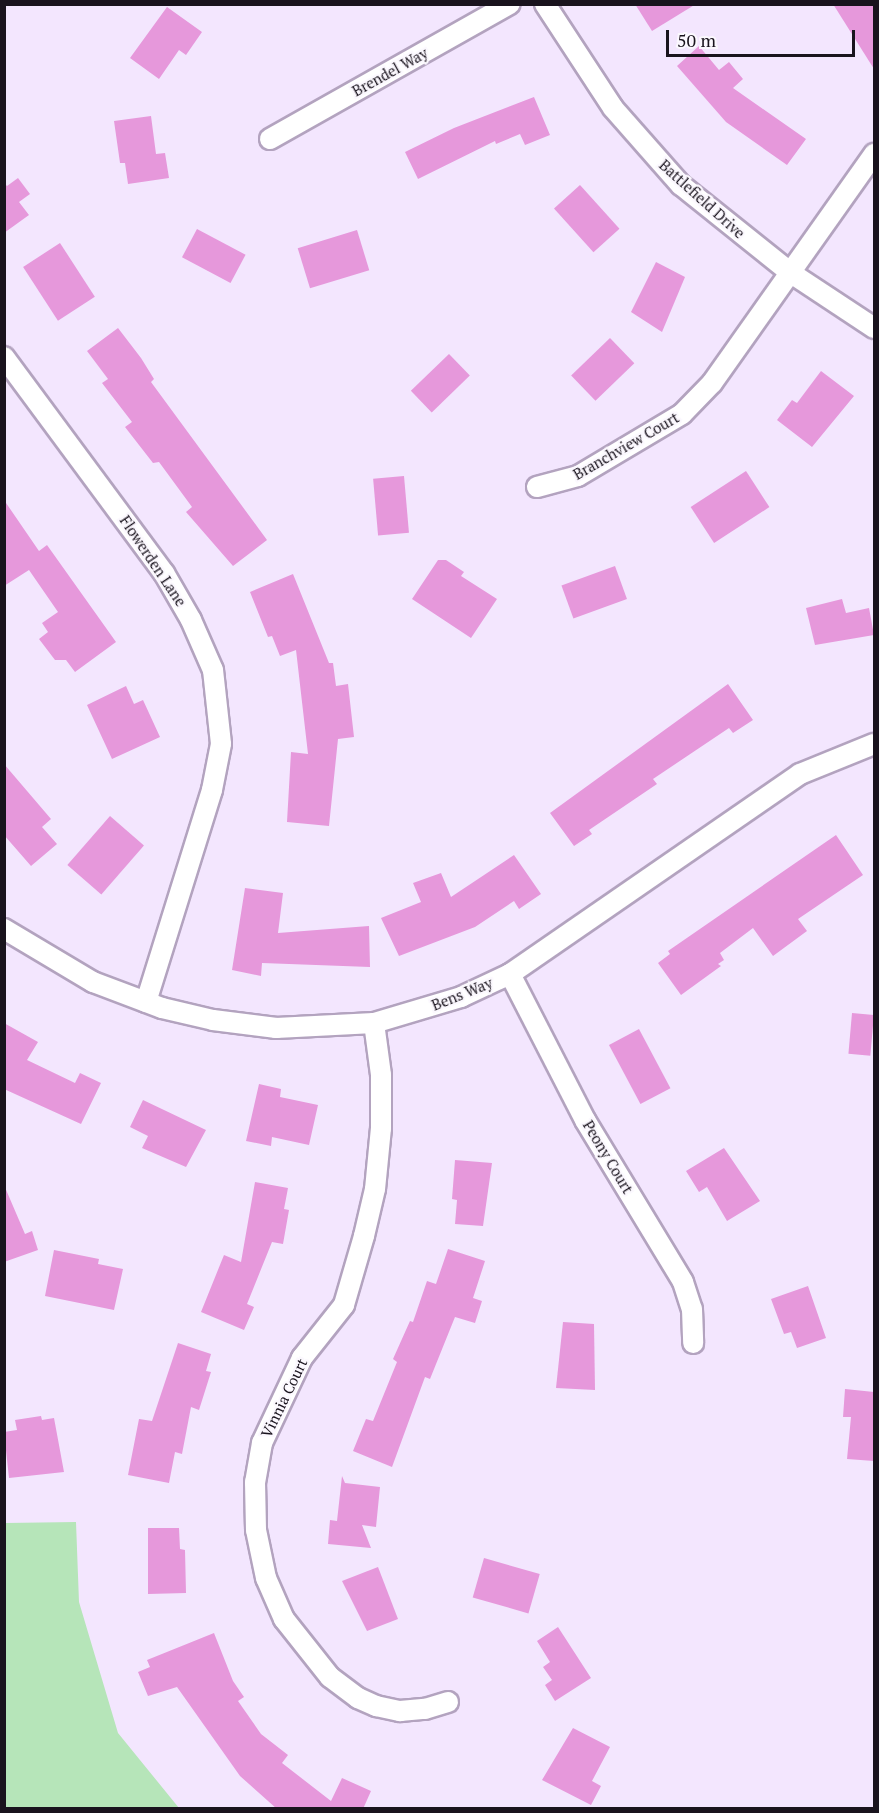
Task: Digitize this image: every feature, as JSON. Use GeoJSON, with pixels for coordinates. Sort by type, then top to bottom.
{"type":"FeatureCollection","features":[{"type":"Feature","properties":{"kind":"street","name":"Brendel Way"},"geometry":{"type":"LineString","coordinates":[[270,139],[510,4]]}},
{"type":"Feature","properties":{"kind":"street","name":"Battlefield Drive"},"geometry":{"type":"LineString","coordinates":[[546,4],[606,98],[649,151],[681,184],[790,273],[874,328]]}},
{"type":"Feature","properties":{"kind":"street","name":"Branchview Court"},"geometry":{"type":"LineString","coordinates":[[537,487],[578,476],[682,414],[712,383],[874,154]]}},
{"type":"Feature","properties":{"kind":"street","name":"Flowerden Lane"},"geometry":{"type":"LineString","coordinates":[[4,357],[164,573],[191,620],[213,670],[221,744],[212,790],[146,1002]]}},
{"type":"Feature","properties":{"kind":"street","name":"Bens Way"},"geometry":{"type":"LineString","coordinates":[[4,929],[93,982],[146,1002],[213,1020],[276,1028],[374,1023],[461,997],[510,974],[800,774],[874,744]]}},
{"type":"Feature","properties":{"kind":"street","name":"Peony Court"},"geometry":{"type":"LineString","coordinates":[[510,974],[585,1120],[683,1282],[692,1309],[693,1343]]}},
{"type":"Feature","properties":{"kind":"street","name":"Vinnia Court"},"geometry":{"type":"LineString","coordinates":[[374,1023],[381,1075],[381,1128],[366,1227],[344,1305],[302,1358],[262,1443],[255,1482],[256,1530],[266,1578],[284,1619],[330,1677],[358,1698],[376,1706],[416,1710],[448,1701]]}},
{"type":"Feature","properties":{"kind":"green space"},"geometry":{"type":"Polygon","coordinates":[[[76,1522],[79,1602],[118,1733],[179,1808],[5,1808],[5,1523],[76,1522]]]}},
{"type":"Feature","properties":{"kind":"building"},"geometry":{"type":"Polygon","coordinates":[[[635,4],[696,4],[652,31],[635,4]]]}},
{"type":"Feature","properties":{"kind":"building"},"geometry":{"type":"Polygon","coordinates":[[[833,4],[874,4],[874,69],[833,4]]]}},
{"type":"Feature","properties":{"kind":"building"},"geometry":{"type":"Polygon","coordinates":[[[167,7],[202,32],[186,55],[179,50],[159,79],[130,58],[167,7]]]}},
{"type":"Feature","properties":{"kind":"building"},"geometry":{"type":"Polygon","coordinates":[[[699,46],[719,70],[729,62],[743,79],[733,88],[806,139],[787,165],[726,122],[677,66],[699,46]]]}},
{"type":"Feature","properties":{"kind":"building"},"geometry":{"type":"Polygon","coordinates":[[[534,97],[550,135],[525,145],[520,134],[496,144],[495,141],[418,179],[405,152],[454,128],[534,97]]]}},
{"type":"Feature","properties":{"kind":"building"},"geometry":{"type":"Polygon","coordinates":[[[151,116],[156,154],[165,153],[169,178],[128,184],[125,163],[120,163],[114,121],[151,116]]]}},
{"type":"Feature","properties":{"kind":"building"},"geometry":{"type":"Polygon","coordinates":[[[18,178],[30,194],[19,202],[29,215],[4,233],[4,183],[7,186],[18,178]]]}},
{"type":"Feature","properties":{"kind":"building"},"geometry":{"type":"Polygon","coordinates":[[[580,185],[619,229],[593,252],[554,208],[580,185]]]}},
{"type":"Feature","properties":{"kind":"building"},"geometry":{"type":"Polygon","coordinates":[[[197,229],[246,255],[231,283],[182,257],[197,229]]]}},
{"type":"Feature","properties":{"kind":"building"},"geometry":{"type":"Polygon","coordinates":[[[357,230],[369,270],[310,288],[298,248],[357,230]]]}},
{"type":"Feature","properties":{"kind":"building"},"geometry":{"type":"Polygon","coordinates":[[[60,243],[95,297],[58,321],[23,267],[60,243]]]}},
{"type":"Feature","properties":{"kind":"building"},"geometry":{"type":"Polygon","coordinates":[[[656,262],[685,277],[662,332],[631,312],[656,262]]]}},
{"type":"Feature","properties":{"kind":"building"},"geometry":{"type":"Polygon","coordinates":[[[118,328],[154,379],[151,382],[267,540],[233,566],[186,512],[192,507],[159,462],[153,463],[125,427],[132,422],[102,383],[108,379],[87,351],[118,328]]]}},
{"type":"Feature","properties":{"kind":"building"},"geometry":{"type":"Polygon","coordinates":[[[610,338],[634,363],[595,401],[571,376],[610,338]]]}},
{"type":"Feature","properties":{"kind":"building"},"geometry":{"type":"Polygon","coordinates":[[[449,354],[470,376],[432,412],[411,391],[449,354]]]}},
{"type":"Feature","properties":{"kind":"building"},"geometry":{"type":"Polygon","coordinates":[[[821,371],[854,396],[812,447],[777,420],[792,400],[797,403],[821,371]]]}},
{"type":"Feature","properties":{"kind":"building"},"geometry":{"type":"Polygon","coordinates":[[[746,471],[769,507],[714,543],[691,507],[746,471]]]}},
{"type":"Feature","properties":{"kind":"building"},"geometry":{"type":"Polygon","coordinates":[[[404,476],[409,533],[378,535],[373,479],[404,476]]]}},
{"type":"Feature","properties":{"kind":"building"},"geometry":{"type":"Polygon","coordinates":[[[4,500],[39,551],[47,545],[116,642],[75,672],[66,660],[55,660],[39,639],[48,632],[42,623],[58,612],[29,570],[4,586],[4,500]]]}},
{"type":"Feature","properties":{"kind":"building"},"geometry":{"type":"Polygon","coordinates":[[[438,560],[446,560],[464,572],[461,576],[497,599],[471,638],[412,599],[438,560]]]}},
{"type":"Feature","properties":{"kind":"building"},"geometry":{"type":"Polygon","coordinates":[[[615,566],[627,599],[573,618],[561,585],[615,566]]]}},
{"type":"Feature","properties":{"kind":"building"},"geometry":{"type":"Polygon","coordinates":[[[293,574],[329,663],[333,663],[336,686],[348,684],[354,737],[338,739],[329,826],[287,822],[291,752],[308,754],[296,650],[280,656],[272,636],[268,637],[250,592],[293,574]]]}},
{"type":"Feature","properties":{"kind":"building"},"geometry":{"type":"Polygon","coordinates":[[[842,599],[846,613],[869,608],[874,635],[815,645],[806,608],[842,599]]]}},
{"type":"Feature","properties":{"kind":"building"},"geometry":{"type":"Polygon","coordinates":[[[728,684],[753,720],[733,733],[729,728],[653,779],[657,784],[589,830],[592,834],[574,846],[550,813],[728,684]]]}},
{"type":"Feature","properties":{"kind":"building"},"geometry":{"type":"Polygon","coordinates":[[[126,686],[134,704],[143,700],[160,737],[112,759],[87,705],[126,686]]]}},
{"type":"Feature","properties":{"kind":"building"},"geometry":{"type":"Polygon","coordinates":[[[4,764],[51,819],[42,827],[57,844],[31,866],[4,835],[4,764]]]}},
{"type":"Feature","properties":{"kind":"building"},"geometry":{"type":"Polygon","coordinates":[[[110,816],[144,846],[101,895],[67,865],[110,816]]]}},
{"type":"Feature","properties":{"kind":"building"},"geometry":{"type":"Polygon","coordinates":[[[836,835],[863,875],[798,919],[807,931],[773,956],[753,928],[720,953],[724,960],[718,964],[721,966],[681,995],[658,963],[670,954],[668,951],[836,835]]]}},
{"type":"Feature","properties":{"kind":"building"},"geometry":{"type":"Polygon","coordinates":[[[514,855],[541,894],[519,909],[514,901],[475,927],[399,956],[381,918],[421,902],[413,883],[441,873],[451,897],[514,855]]]}},
{"type":"Feature","properties":{"kind":"building"},"geometry":{"type":"Polygon","coordinates":[[[245,888],[283,893],[278,933],[369,926],[370,967],[262,963],[261,976],[232,970],[245,888]]]}},
{"type":"Feature","properties":{"kind":"building"},"geometry":{"type":"Polygon","coordinates":[[[852,1013],[874,1015],[870,1056],[848,1054],[852,1013]]]}},
{"type":"Feature","properties":{"kind":"building"},"geometry":{"type":"Polygon","coordinates":[[[4,1023],[38,1042],[27,1060],[75,1083],[80,1073],[101,1083],[81,1124],[4,1089],[4,1023]]]}},
{"type":"Feature","properties":{"kind":"building"},"geometry":{"type":"Polygon","coordinates":[[[639,1029],[670,1088],[640,1104],[609,1045],[639,1029]]]}},
{"type":"Feature","properties":{"kind":"building"},"geometry":{"type":"Polygon","coordinates":[[[259,1084],[281,1089],[280,1097],[318,1105],[309,1145],[272,1137],[271,1146],[246,1141],[259,1084]]]}},
{"type":"Feature","properties":{"kind":"building"},"geometry":{"type":"Polygon","coordinates":[[[143,1100],[206,1130],[186,1167],[142,1148],[148,1136],[130,1127],[143,1100]]]}},
{"type":"Feature","properties":{"kind":"building"},"geometry":{"type":"Polygon","coordinates":[[[724,1148],[760,1201],[727,1221],[707,1187],[699,1192],[686,1171],[724,1148]]]}},
{"type":"Feature","properties":{"kind":"building"},"geometry":{"type":"Polygon","coordinates":[[[455,1160],[492,1163],[483,1226],[455,1224],[457,1200],[452,1199],[455,1160]]]}},
{"type":"Feature","properties":{"kind":"building"},"geometry":{"type":"Polygon","coordinates":[[[255,1182],[288,1188],[284,1209],[289,1210],[283,1244],[272,1242],[247,1304],[254,1307],[244,1330],[201,1312],[224,1255],[241,1262],[255,1182]]]}},
{"type":"Feature","properties":{"kind":"building"},"geometry":{"type":"Polygon","coordinates":[[[4,1185],[25,1234],[32,1231],[38,1250],[4,1262],[4,1185]]]}},
{"type":"Feature","properties":{"kind":"building"},"geometry":{"type":"Polygon","coordinates":[[[448,1249],[485,1261],[473,1298],[482,1301],[475,1323],[455,1317],[430,1379],[425,1377],[392,1467],[353,1451],[366,1419],[373,1421],[397,1362],[393,1359],[410,1321],[413,1322],[427,1281],[436,1284],[448,1249]]]}},
{"type":"Feature","properties":{"kind":"building"},"geometry":{"type":"Polygon","coordinates":[[[54,1250],[99,1259],[98,1264],[123,1269],[114,1310],[45,1296],[54,1250]]]}},
{"type":"Feature","properties":{"kind":"building"},"geometry":{"type":"Polygon","coordinates":[[[808,1286],[826,1338],[797,1348],[791,1332],[784,1334],[771,1299],[808,1286]]]}},
{"type":"Feature","properties":{"kind":"building"},"geometry":{"type":"Polygon","coordinates":[[[563,1322],[594,1324],[595,1390],[556,1388],[563,1322]]]}},
{"type":"Feature","properties":{"kind":"building"},"geometry":{"type":"Polygon","coordinates":[[[178,1343],[211,1354],[206,1371],[211,1372],[199,1410],[191,1407],[182,1454],[175,1452],[169,1483],[128,1475],[139,1419],[152,1421],[178,1343]]]}},
{"type":"Feature","properties":{"kind":"building"},"geometry":{"type":"Polygon","coordinates":[[[845,1389],[874,1392],[874,1461],[847,1459],[851,1417],[843,1417],[845,1389]]]}},
{"type":"Feature","properties":{"kind":"building"},"geometry":{"type":"Polygon","coordinates":[[[41,1416],[42,1420],[54,1418],[64,1472],[9,1478],[4,1432],[17,1430],[15,1420],[41,1416]]]}},
{"type":"Feature","properties":{"kind":"building"},"geometry":{"type":"Polygon","coordinates":[[[342,1476],[345,1483],[380,1487],[376,1527],[362,1525],[371,1548],[328,1544],[330,1520],[337,1521],[342,1476]]]}},
{"type":"Feature","properties":{"kind":"building"},"geometry":{"type":"Polygon","coordinates":[[[148,1528],[179,1528],[180,1549],[185,1550],[186,1593],[148,1594],[148,1528]]]}},
{"type":"Feature","properties":{"kind":"building"},"geometry":{"type":"Polygon","coordinates":[[[484,1558],[540,1574],[528,1613],[473,1597],[484,1558]]]}},
{"type":"Feature","properties":{"kind":"building"},"geometry":{"type":"Polygon","coordinates":[[[378,1567],[398,1619],[367,1631],[342,1581],[378,1567]]]}},
{"type":"Feature","properties":{"kind":"building"},"geometry":{"type":"Polygon","coordinates":[[[558,1627],[591,1678],[555,1701],[545,1685],[552,1680],[543,1667],[550,1662],[537,1641],[558,1627]]]}},
{"type":"Feature","properties":{"kind":"building"},"geometry":{"type":"Polygon","coordinates":[[[214,1633],[233,1681],[244,1697],[238,1701],[261,1734],[288,1755],[282,1763],[331,1801],[342,1778],[371,1791],[363,1809],[277,1809],[240,1776],[177,1687],[148,1696],[138,1672],[150,1667],[147,1660],[214,1633]]]}},
{"type":"Feature","properties":{"kind":"building"},"geometry":{"type":"Polygon","coordinates":[[[573,1728],[610,1747],[592,1781],[601,1786],[591,1805],[542,1780],[573,1728]]]}}]}
